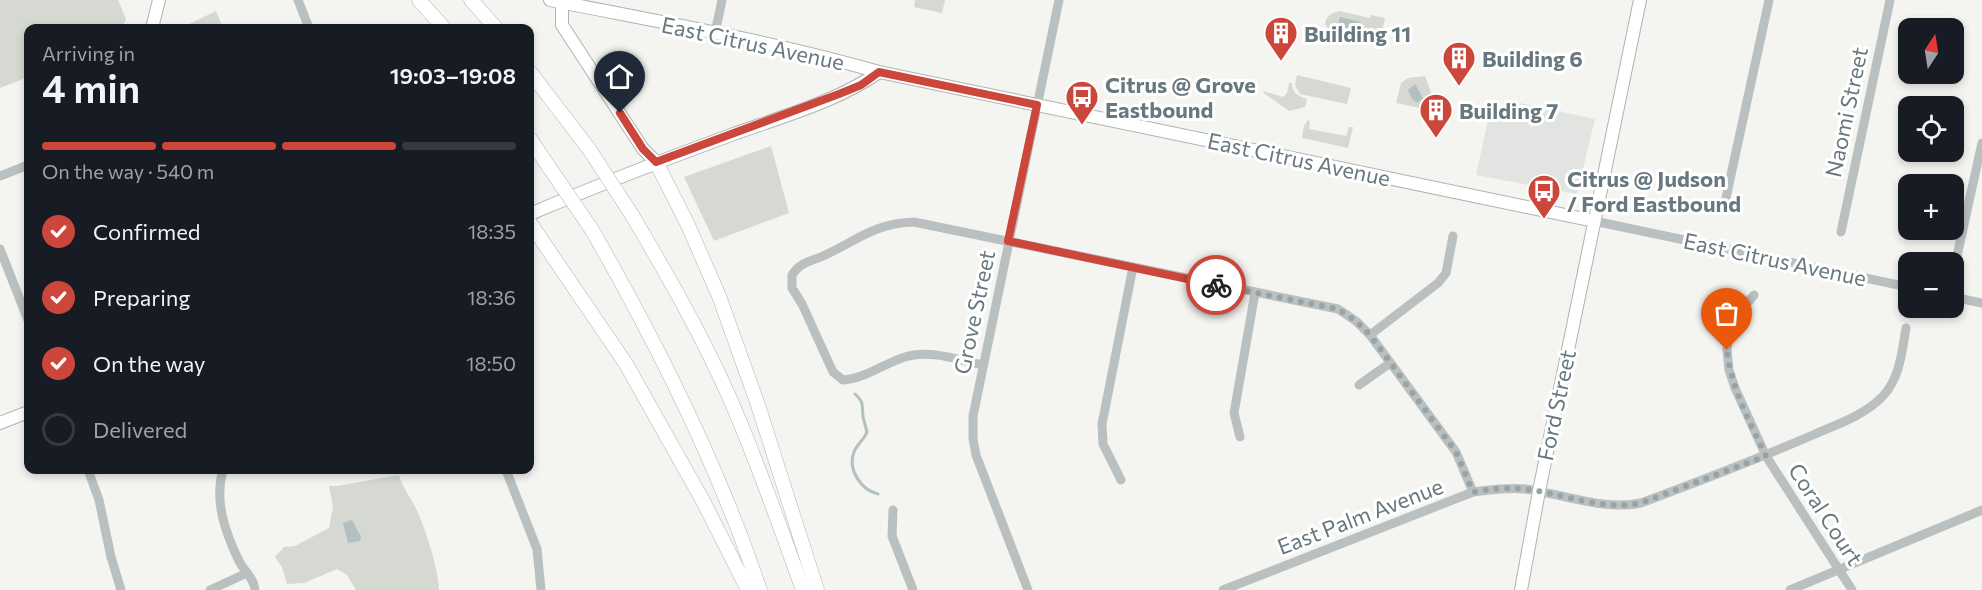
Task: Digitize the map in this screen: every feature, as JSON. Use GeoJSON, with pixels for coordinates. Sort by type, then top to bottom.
{"type":"FeatureCollection","features":[{"type":"Feature","properties":{"kind":"highway"},"geometry":{"type":"LineString","coordinates":[[419,0],[440,24]]}},
{"type":"Feature","properties":{"kind":"highway"},"geometry":{"type":"LineString","coordinates":[[471,0],[492,24]]}},
{"type":"Feature","properties":{"kind":"highway"},"geometry":{"type":"LineString","coordinates":[[534,77],[589,149],[679,294],[731,401],[768,493],[803,590]]}},
{"type":"Feature","properties":{"kind":"highway"},"geometry":{"type":"LineString","coordinates":[[534,146],[592,230],[631,299],[687,410],[728,504],[760,590]]}},
{"type":"Feature","properties":{"kind":"highway"},"geometry":{"type":"LineString","coordinates":[[656,162],[718,296],[758,405],[817,590]]}},
{"type":"Feature","properties":{"kind":"highway"},"geometry":{"type":"LineString","coordinates":[[534,229],[626,364],[703,501],[748,590]]}},
{"type":"Feature","properties":{"kind":"main road"},"geometry":{"type":"LineString","coordinates":[[153,24],[159,0]]}},
{"type":"Feature","properties":{"kind":"main road","name":"Ford Street"},"geometry":{"type":"LineString","coordinates":[[1521,590],[1539,491],[1640,0]]}},
{"type":"Feature","properties":{"kind":"main road"},"geometry":{"type":"LineString","coordinates":[[556,1],[562,25],[643,149],[656,162]]}},
{"type":"Feature","properties":{"kind":"main road","name":"East Citrus Avenue"},"geometry":{"type":"LineString","coordinates":[[556,1],[829,58],[879,72],[1594,221]]}},
{"type":"Feature","properties":{"kind":"main road"},"geometry":{"type":"LineString","coordinates":[[534,212],[656,162],[839,94],[861,85],[879,72]]}},
{"type":"Feature","properties":{"kind":"main road"},"geometry":{"type":"LineString","coordinates":[[0,423],[24,414]]}},
{"type":"Feature","properties":{"kind":"street"},"geometry":{"type":"LineString","coordinates":[[297,0],[307,24]]}},
{"type":"Feature","properties":{"kind":"street"},"geometry":{"type":"LineString","coordinates":[[715,33],[722,0]]}},
{"type":"Feature","properties":{"kind":"street","name":"Grove Street"},"geometry":{"type":"LineString","coordinates":[[1028,590],[976,455],[972,416],[1059,0]]}},
{"type":"Feature","properties":{"kind":"street"},"geometry":{"type":"LineString","coordinates":[[1724,207],[1768,0]]}},
{"type":"Feature","properties":{"kind":"street","name":"Naomi Street"},"geometry":{"type":"LineString","coordinates":[[1841,232],[1890,0]]}},
{"type":"Feature","properties":{"kind":"street"},"geometry":{"type":"LineString","coordinates":[[1959,252],[1982,146]]}},
{"type":"Feature","properties":{"kind":"street"},"geometry":{"type":"LineString","coordinates":[[0,176],[24,167]]}},
{"type":"Feature","properties":{"kind":"street","name":"East Citrus Avenue"},"geometry":{"type":"LineString","coordinates":[[1594,221],[1898,285]]}},
{"type":"Feature","properties":{"kind":"street"},"geometry":{"type":"LineString","coordinates":[[983,365],[920,354],[906,356],[856,378],[843,380],[833,372],[802,304],[792,288],[792,275],[801,264],[874,230],[914,222],[1338,309],[1356,321],[1370,335],[1456,452],[1473,492]]}},
{"type":"Feature","properties":{"kind":"street"},"geometry":{"type":"LineString","coordinates":[[1370,335],[1438,283],[1446,273],[1453,236]]}},
{"type":"Feature","properties":{"kind":"street"},"geometry":{"type":"LineString","coordinates":[[0,249],[24,310]]}},
{"type":"Feature","properties":{"kind":"street"},"geometry":{"type":"LineString","coordinates":[[1121,480],[1103,444],[1102,424],[1133,267]]}},
{"type":"Feature","properties":{"kind":"street"},"geometry":{"type":"LineString","coordinates":[[1240,437],[1234,413],[1255,293]]}},
{"type":"Feature","properties":{"kind":"street","name":"Coral Court"},"geometry":{"type":"LineString","coordinates":[[1754,295],[1738,314],[1732,326],[1727,350],[1729,370],[1766,456],[1851,590]]}},
{"type":"Feature","properties":{"kind":"street"},"geometry":{"type":"LineString","coordinates":[[1964,299],[1982,303]]}},
{"type":"Feature","properties":{"kind":"street","name":"East Palm Avenue"},"geometry":{"type":"LineString","coordinates":[[1223,590],[1473,492],[1507,488],[1539,491],[1611,506],[1627,506],[1641,503],[1766,456],[1868,409],[1883,396],[1892,384],[1899,366],[1906,328]]}},
{"type":"Feature","properties":{"kind":"street"},"geometry":{"type":"LineString","coordinates":[[1359,385],[1390,363]]}},
{"type":"Feature","properties":{"kind":"street"},"geometry":{"type":"LineString","coordinates":[[89,474],[99,500],[111,557],[121,590]]}},
{"type":"Feature","properties":{"kind":"street"},"geometry":{"type":"LineString","coordinates":[[223,474],[219,493],[222,514],[236,554],[254,583],[255,590]]}},
{"type":"Feature","properties":{"kind":"street"},"geometry":{"type":"LineString","coordinates":[[508,474],[537,549],[541,590]]}},
{"type":"Feature","properties":{"kind":"street"},"geometry":{"type":"LineString","coordinates":[[893,510],[892,536],[913,590]]}},
{"type":"Feature","properties":{"kind":"street"},"geometry":{"type":"LineString","coordinates":[[1790,590],[1982,510]]}},
{"type":"Feature","properties":{"kind":"street"},"geometry":{"type":"LineString","coordinates":[[210,590],[247,573]]}},
{"type":"Feature","properties":{"kind":"shaded area"},"geometry":{"type":"Polygon","coordinates":[[[0,0],[118,0],[126,19],[124,24],[24,24],[24,79],[0,88],[0,0]]]}},
{"type":"Feature","properties":{"kind":"shaded area"},"geometry":{"type":"Polygon","coordinates":[[[915,0],[945,0],[942,13],[914,7],[915,0]]]}},
{"type":"Feature","properties":{"kind":"shaded area"},"geometry":{"type":"Polygon","coordinates":[[[216,11],[221,24],[189,24],[216,11]]]}},
{"type":"Feature","properties":{"kind":"shaded area"},"geometry":{"type":"Polygon","coordinates":[[[1339,11],[1370,18],[1371,15],[1385,18],[1381,37],[1362,33],[1360,37],[1329,30],[1325,24],[1326,19],[1339,11]]]}},
{"type":"Feature","properties":{"kind":"shaded area"},"geometry":{"type":"Polygon","coordinates":[[[1340,17],[1361,22],[1359,31],[1338,26],[1340,17]]]}},
{"type":"Feature","properties":{"kind":"shaded area"},"geometry":{"type":"Polygon","coordinates":[[[1297,75],[1351,88],[1347,104],[1300,94],[1295,85],[1297,75]]]}},
{"type":"Feature","properties":{"kind":"shaded area"},"geometry":{"type":"Polygon","coordinates":[[[1425,76],[1432,95],[1424,109],[1396,103],[1401,83],[1408,78],[1425,76]]]}},
{"type":"Feature","properties":{"kind":"shaded area"},"geometry":{"type":"Polygon","coordinates":[[[1289,83],[1292,83],[1296,94],[1307,99],[1305,107],[1289,111],[1263,91],[1283,97],[1287,93],[1289,83]]]}},
{"type":"Feature","properties":{"kind":"shaded area"},"geometry":{"type":"Polygon","coordinates":[[[1415,84],[1423,98],[1417,103],[1412,99],[1408,90],[1415,84]]]}},
{"type":"Feature","properties":{"kind":"shaded area"},"geometry":{"type":"Polygon","coordinates":[[[1520,103],[1595,119],[1577,194],[1476,175],[1491,107],[1517,113],[1520,103]]]}},
{"type":"Feature","properties":{"kind":"shaded area"},"geometry":{"type":"Polygon","coordinates":[[[1308,120],[1309,129],[1346,136],[1349,127],[1353,127],[1348,148],[1302,138],[1304,126],[1308,120]]]}},
{"type":"Feature","properties":{"kind":"shaded area"},"geometry":{"type":"Polygon","coordinates":[[[771,146],[789,213],[714,241],[684,177],[771,146]]]}},
{"type":"Feature","properties":{"kind":"shaded area"},"geometry":{"type":"Polygon","coordinates":[[[399,475],[425,530],[439,590],[356,590],[347,575],[337,569],[304,583],[287,584],[282,567],[275,557],[284,547],[295,546],[329,528],[333,507],[329,486],[399,475]]]}},
{"type":"Feature","properties":{"kind":"shaded area"},"geometry":{"type":"Polygon","coordinates":[[[352,520],[361,537],[360,541],[348,543],[343,523],[352,520]]]}},
{"type":"Feature","properties":{"kind":"waterway"},"geometry":{"type":"LineString","coordinates":[[855,394],[862,404],[867,432],[854,452],[852,465],[861,483],[878,494]]}},
{"type":"Feature","properties":{"kind":"way so far"},"geometry":{"type":"LineString","coordinates":[[1216,285],[1338,309],[1356,321],[1370,335],[1456,452],[1473,492],[1523,488],[1611,506],[1627,506],[1641,503],[1766,456],[1735,388],[1729,370],[1727,350]]}},
{"type":"Feature","properties":{"kind":"place","name":"Building 11"},"geometry":{"type":"Point","coordinates":[1281,62]}},
{"type":"Feature","properties":{"kind":"place","name":"Building 6"},"geometry":{"type":"Point","coordinates":[1459,87]}},
{"type":"Feature","properties":{"kind":"place","name":"Citrus @ Grove Eastbound"},"geometry":{"type":"Point","coordinates":[1082,126]}},
{"type":"Feature","properties":{"kind":"place","name":"Building 7"},"geometry":{"type":"Point","coordinates":[1436,139]}},
{"type":"Feature","properties":{"kind":"place","name":"Citrus @ Judson / Ford Eastbound"},"geometry":{"type":"Point","coordinates":[1544,220]}},
{"type":"Feature","properties":{"kind":"route"},"geometry":{"type":"LineString","coordinates":[[620,113],[643,149],[656,162],[839,94],[861,85],[879,72],[1037,105],[1008,241],[1216,285]]}}]}
